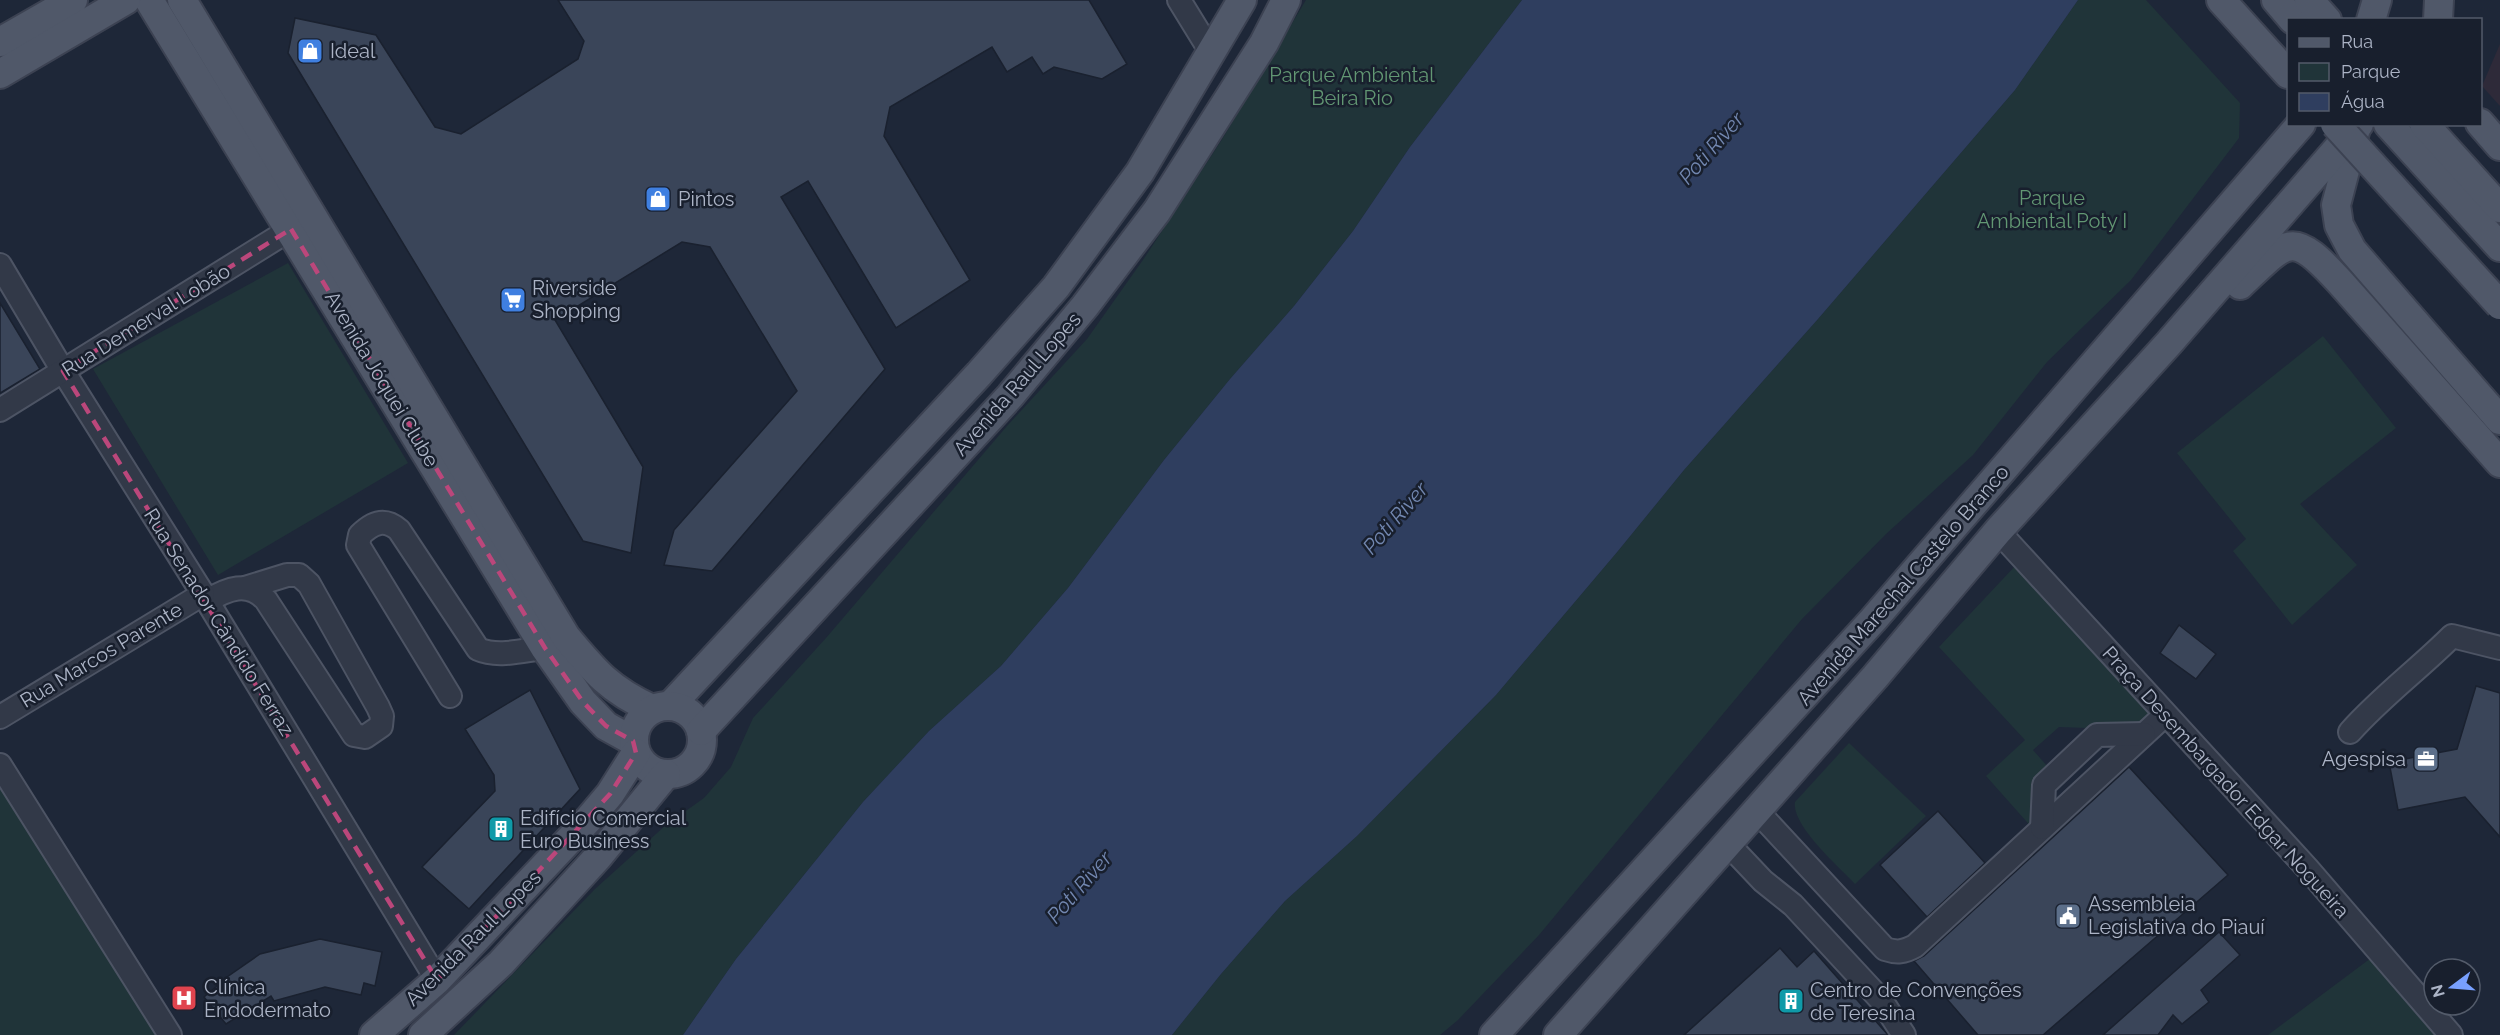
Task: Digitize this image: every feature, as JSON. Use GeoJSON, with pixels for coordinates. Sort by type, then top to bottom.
{"type":"FeatureCollection","features":[{"type":"Feature","properties":{"kind":"main road"},"geometry":{"type":"LineString","coordinates":[[0,42],[73,0]]}},
{"type":"Feature","properties":{"kind":"main road"},"geometry":{"type":"LineString","coordinates":[[0,74],[126,0]]}},
{"type":"Feature","properties":{"kind":"main road","name":"Avenida Jóquei Clube"},"geometry":{"type":"LineString","coordinates":[[149,0],[546,648],[583,702],[606,726],[635,747]]}},
{"type":"Feature","properties":{"kind":"main road","name":"Avenida Jóquei Clube"},"geometry":{"type":"LineString","coordinates":[[182,0],[566,637],[597,674],[626,697],[661,707]]}},
{"type":"Feature","properties":{"kind":"main road","name":"Avenida Raul Lopes"},"geometry":{"type":"LineString","coordinates":[[661,707],[979,374],[1056,287],[1140,172],[1242,0]]}},
{"type":"Feature","properties":{"kind":"main road","name":"Avenida Raul Lopes"},"geometry":{"type":"LineString","coordinates":[[701,731],[1010,396],[1085,306],[1157,211],[1264,43],[1286,0]]}},
{"type":"Feature","properties":{"kind":"main road"},"geometry":{"type":"LineString","coordinates":[[2221,0],[2287,72]]}},
{"type":"Feature","properties":{"kind":"main road"},"geometry":{"type":"LineString","coordinates":[[2276,0],[2292,18]]}},
{"type":"Feature","properties":{"kind":"main road"},"geometry":{"type":"LineString","coordinates":[[2309,0],[2325,18]]}},
{"type":"Feature","properties":{"kind":"main road"},"geometry":{"type":"LineString","coordinates":[[2372,18],[2377,0]]}},
{"type":"Feature","properties":{"kind":"main road"},"geometry":{"type":"LineString","coordinates":[[2438,18],[2439,0]]}},
{"type":"Feature","properties":{"kind":"main road","name":"Avenida Marechal Castelo Branco"},"geometry":{"type":"LineString","coordinates":[[1494,1035],[1873,620],[2299,126]]}},
{"type":"Feature","properties":{"kind":"main road","name":"Avenida Marechal Castelo Branco"},"geometry":{"type":"LineString","coordinates":[[1558,1035],[1875,677],[1998,531],[2169,343],[2349,126]]}},
{"type":"Feature","properties":{"kind":"main road"},"geometry":{"type":"LineString","coordinates":[[2350,126],[2336,205],[2339,225],[2352,250],[2500,420]]}},
{"type":"Feature","properties":{"kind":"main road"},"geometry":{"type":"LineString","coordinates":[[2351,126],[2500,305]]}},
{"type":"Feature","properties":{"kind":"main road"},"geometry":{"type":"LineString","coordinates":[[2390,126],[2500,247]]}},
{"type":"Feature","properties":{"kind":"main road"},"geometry":{"type":"LineString","coordinates":[[2426,126],[2500,208]]}},
{"type":"Feature","properties":{"kind":"main road"},"geometry":{"type":"LineString","coordinates":[[2169,343],[2210,311],[2277,250],[2285,246],[2297,246],[2319,259],[2500,464]]}},
{"type":"Feature","properties":{"kind":"main road"},"geometry":{"type":"LineString","coordinates":[[2358,303],[2381,284]]}},
{"type":"Feature","properties":{"kind":"main road"},"geometry":{"type":"LineString","coordinates":[[1873,620],[1903,644]]}},
{"type":"Feature","properties":{"kind":"main road"},"geometry":{"type":"LineString","coordinates":[[1845,651],[1875,677]]}},
{"type":"Feature","properties":{"kind":"main road"},"geometry":{"type":"LineString","coordinates":[[661,707],[684,710],[694,718],[701,731],[701,747],[694,762],[681,771],[666,774],[653,771],[643,764],[635,747],[638,723],[661,707]]}},
{"type":"Feature","properties":{"kind":"main road","name":"Avenida Raul Lopes"},"geometry":{"type":"LineString","coordinates":[[374,1035],[437,980],[588,820],[610,794],[635,747]]}},
{"type":"Feature","properties":{"kind":"main road","name":"Avenida Raul Lopes"},"geometry":{"type":"LineString","coordinates":[[423,1035],[501,963],[597,858],[666,774]]}},
{"type":"Feature","properties":{"kind":"street"},"geometry":{"type":"LineString","coordinates":[[1179,0],[1211,52]]}},
{"type":"Feature","properties":{"kind":"street","name":"Rua Demerval Lobão"},"geometry":{"type":"LineString","coordinates":[[0,410],[291,229]]}},
{"type":"Feature","properties":{"kind":"street","name":"Rua Senador Cândido Ferraz"},"geometry":{"type":"LineString","coordinates":[[0,265],[437,980]]}},
{"type":"Feature","properties":{"kind":"street"},"geometry":{"type":"LineString","coordinates":[[450,696],[358,544],[360,534],[376,523],[390,522],[399,530],[478,649],[488,654],[546,648]]}},
{"type":"Feature","properties":{"kind":"street","name":"Praça Desembargador Edgar Nogueira"},"geometry":{"type":"LineString","coordinates":[[1998,531],[2307,868],[2451,1035]]}},
{"type":"Feature","properties":{"kind":"street","name":"Rua Marcos Parente"},"geometry":{"type":"LineString","coordinates":[[0,717],[205,597],[288,575],[299,575],[309,584],[378,706],[382,716],[381,726],[365,736],[354,735],[266,600],[257,591],[245,588]]}},
{"type":"Feature","properties":{"kind":"street"},"geometry":{"type":"LineString","coordinates":[[2350,732],[2368,711],[2424,664],[2452,636],[2500,648]]}},
{"type":"Feature","properties":{"kind":"street"},"geometry":{"type":"LineString","coordinates":[[1757,811],[1884,949],[1894,952],[1905,951],[1915,946],[2165,715]]}},
{"type":"Feature","properties":{"kind":"street"},"geometry":{"type":"LineString","coordinates":[[2042,828],[2044,785],[2097,735],[2144,734]]}},
{"type":"Feature","properties":{"kind":"street"},"geometry":{"type":"LineString","coordinates":[[0,765],[170,1035]]}},
{"type":"Feature","properties":{"kind":"street"},"geometry":{"type":"LineString","coordinates":[[1728,844],[1763,882],[1793,904],[1881,1000],[1904,1035]]}},
{"type":"Feature","properties":{"kind":"highlighted area"},"geometry":{"type":"Polygon","coordinates":[[[291,229],[545,648],[583,702],[606,726],[633,741],[636,753],[610,794],[437,980],[63,371],[291,229]]]}},
{"type":"Feature","properties":{"kind":"shaded area"},"geometry":{"type":"Polygon","coordinates":[[[2500,44],[2500,106],[2482,86],[2500,44]]]}},
{"type":"Feature","properties":{"kind":"green space","name":"Parque Ambiental Beira Rio"},"geometry":{"type":"Polygon","coordinates":[[[1306,0],[1522,0],[1410,147],[1353,231],[1294,306],[1230,379],[1164,460],[1068,588],[1001,666],[929,731],[863,802],[736,959],[683,1035],[454,1035],[595,889],[666,825],[704,798],[731,767],[753,718],[826,638],[1007,426],[1087,339],[1145,257],[1221,141],[1306,0]]]}},
{"type":"Feature","properties":{"kind":"green space","name":"Parque Ambiental Poty I"},"geometry":{"type":"Polygon","coordinates":[[[2078,0],[2146,0],[2240,103],[2239,138],[2131,280],[2047,362],[1973,455],[1886,534],[1802,619],[1539,935],[1458,1020],[1440,1035],[1172,1035],[1221,974],[1285,901],[1357,836],[1496,695],[1684,470],[1818,319],[2015,90],[2078,0]]]}},
{"type":"Feature","properties":{"kind":"green space"},"geometry":{"type":"Polygon","coordinates":[[[288,263],[408,463],[218,575],[93,369],[288,263]]]}},
{"type":"Feature","properties":{"kind":"green space"},"geometry":{"type":"Polygon","coordinates":[[[2323,336],[2396,428],[2300,504],[2357,565],[2292,625],[2233,551],[2246,539],[2177,453],[2323,336]]]}},
{"type":"Feature","properties":{"kind":"green space"},"geometry":{"type":"Polygon","coordinates":[[[2017,564],[2157,717],[2143,730],[2059,727],[2033,750],[2048,767],[2035,831],[1986,776],[2025,740],[1939,647],[2017,564]]]}},
{"type":"Feature","properties":{"kind":"green space"},"geometry":{"type":"Polygon","coordinates":[[[1849,743],[1926,816],[1855,884],[1808,834],[1800,822],[1795,802],[1849,743]]]}},
{"type":"Feature","properties":{"kind":"green space"},"geometry":{"type":"Polygon","coordinates":[[[0,776],[157,1035],[0,1035],[0,776]]]}},
{"type":"Feature","properties":{"kind":"green space"},"geometry":{"type":"Polygon","coordinates":[[[2371,958],[2439,1035],[2268,1035],[2371,958]]]}},
{"type":"Feature","properties":{"kind":"water","name":"Poti River"},"geometry":{"type":"Polygon","coordinates":[[[1522,0],[2078,0],[2015,90],[1818,319],[1684,470],[1496,695],[1357,836],[1285,901],[1221,974],[1172,1035],[683,1035],[736,959],[863,802],[929,731],[1001,666],[1068,588],[1164,460],[1230,379],[1294,306],[1353,231],[1410,147],[1522,0]]]}},
{"type":"Feature","properties":{"kind":"building","name":"Riverside Shopping"},"geometry":{"type":"Polygon","coordinates":[[[558,0],[1089,0],[1127,64],[1102,79],[1054,67],[1043,74],[1032,57],[1007,72],[992,47],[890,107],[884,136],[970,280],[896,328],[808,181],[781,197],[885,369],[712,571],[664,565],[674,530],[797,391],[710,247],[682,242],[555,320],[643,467],[631,553],[583,541],[288,53],[295,18],[376,35],[435,127],[461,134],[578,59],[584,41],[558,0]]]}},
{"type":"Feature","properties":{"kind":"building"},"geometry":{"type":"Polygon","coordinates":[[[0,303],[40,369],[0,393],[0,303]]]}},
{"type":"Feature","properties":{"kind":"building"},"geometry":{"type":"Polygon","coordinates":[[[2179,625],[2216,654],[2196,679],[2160,653],[2179,625]]]}},
{"type":"Feature","properties":{"kind":"building","name":"Agespisa"},"geometry":{"type":"Polygon","coordinates":[[[2476,686],[2500,693],[2500,837],[2465,797],[2398,810],[2389,762],[2457,749],[2476,686]]]}},
{"type":"Feature","properties":{"kind":"building","name":"Edifício Comercial Euro Business"},"geometry":{"type":"Polygon","coordinates":[[[530,690],[580,789],[469,909],[422,867],[495,791],[494,775],[465,729],[530,690]]]}},
{"type":"Feature","properties":{"kind":"building","name":"Assembleia Legislativa do Piauí"},"geometry":{"type":"Polygon","coordinates":[[[2129,767],[2228,875],[2043,1035],[1978,1035],[1914,961],[1924,956],[2129,767]]]}},
{"type":"Feature","properties":{"kind":"building"},"geometry":{"type":"Polygon","coordinates":[[[1938,811],[1985,863],[1927,917],[1880,865],[1938,811]]]}},
{"type":"Feature","properties":{"kind":"building"},"geometry":{"type":"Polygon","coordinates":[[[2219,932],[2240,955],[2201,990],[2209,1002],[2182,1024],[2173,1015],[2158,1035],[2103,1035],[2219,932]]]}},
{"type":"Feature","properties":{"kind":"building"},"geometry":{"type":"Polygon","coordinates":[[[320,939],[382,952],[375,986],[364,983],[361,995],[325,987],[274,1001],[271,996],[226,1024],[204,997],[227,977],[260,954],[320,939]]]}},
{"type":"Feature","properties":{"kind":"building","name":"Centro de Convenções de Teresina"},"geometry":{"type":"Polygon","coordinates":[[[1780,948],[1797,967],[1814,951],[1888,1035],[1684,1035],[1780,948]]]}},
{"type":"Feature","properties":{"kind":"place","name":"Ideal"},"geometry":{"type":"Point","coordinates":[310,51]}},
{"type":"Feature","properties":{"kind":"place","name":"Pintos"},"geometry":{"type":"Point","coordinates":[658,199]}},
{"type":"Feature","properties":{"kind":"place","name":"Riverside Shopping"},"geometry":{"type":"Point","coordinates":[513,300]}},
{"type":"Feature","properties":{"kind":"place","name":"Agespisa"},"geometry":{"type":"Point","coordinates":[2426,759]}},
{"type":"Feature","properties":{"kind":"place","name":"Edifício Comercial Euro Business"},"geometry":{"type":"Point","coordinates":[501,829]}},
{"type":"Feature","properties":{"kind":"place","name":"Assembleia Legislativa do Piauí"},"geometry":{"type":"Point","coordinates":[2068,916]}},
{"type":"Feature","properties":{"kind":"place","name":"Clínica Endodermato"},"geometry":{"type":"Point","coordinates":[184,998]}},
{"type":"Feature","properties":{"kind":"place","name":"Centro de Convenções de Teresina"},"geometry":{"type":"Point","coordinates":[1791,1001]}}]}
